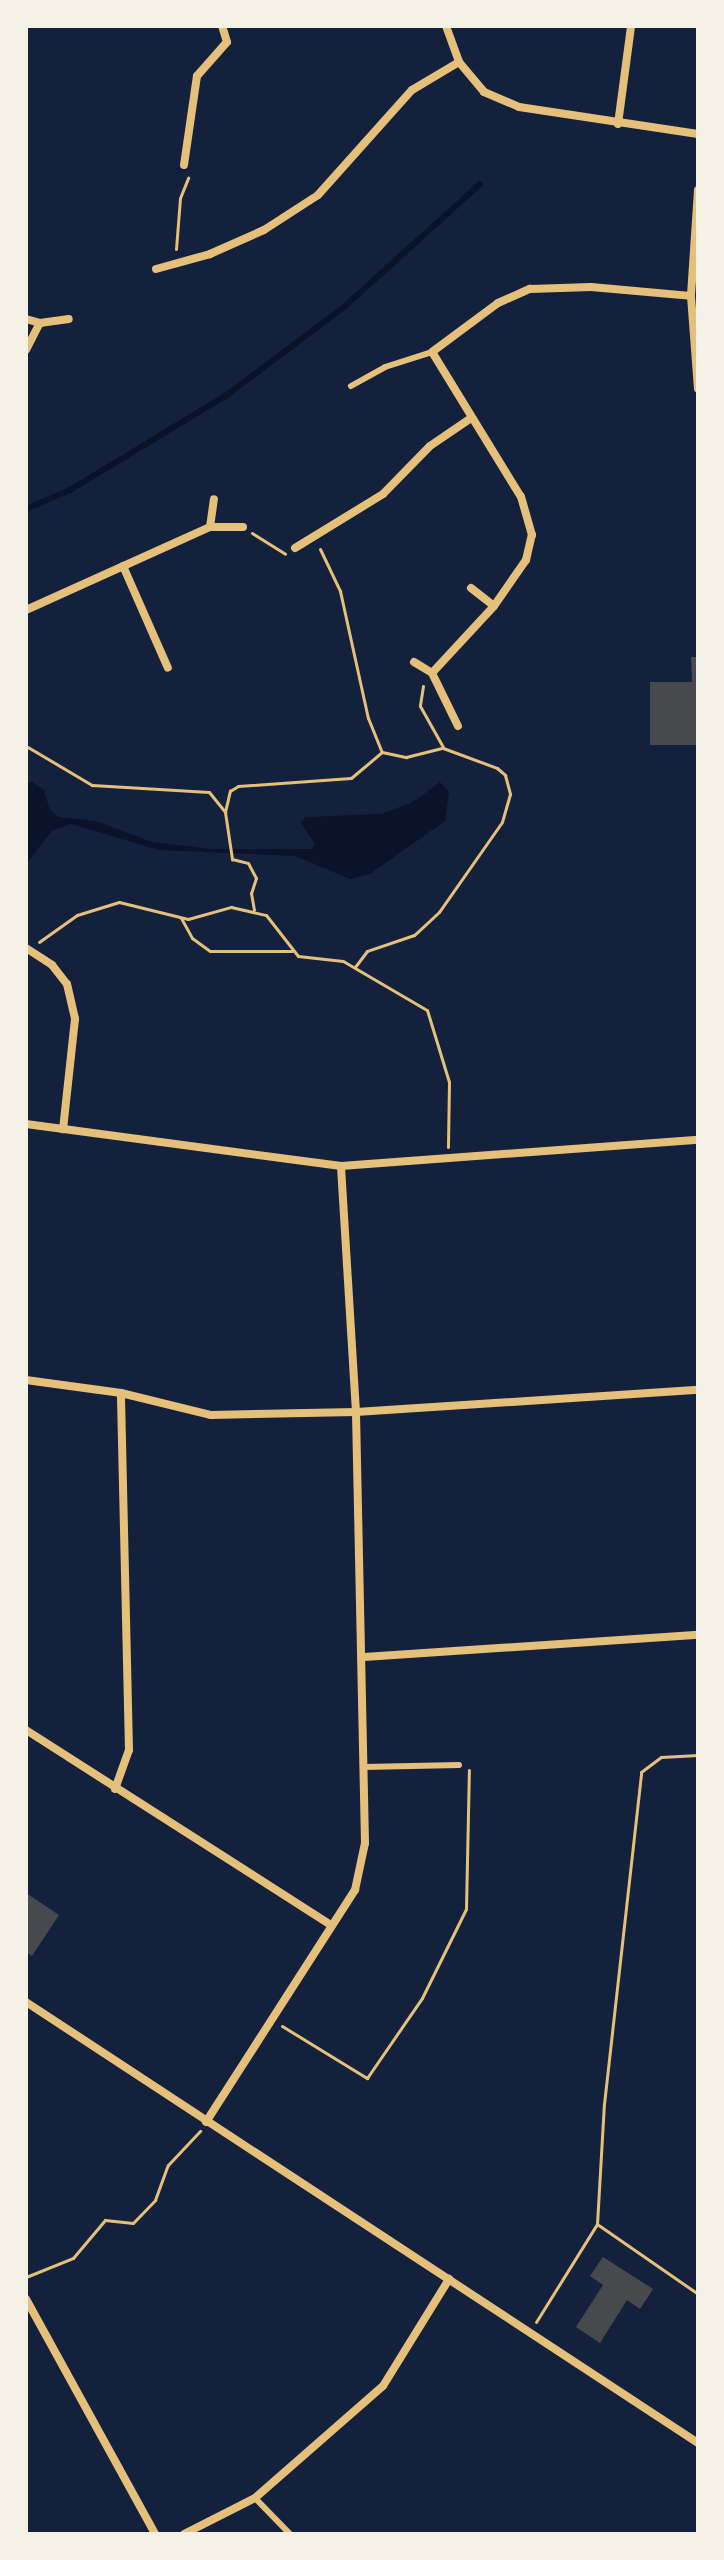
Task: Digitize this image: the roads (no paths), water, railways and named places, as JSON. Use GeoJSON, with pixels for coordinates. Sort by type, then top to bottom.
{"type":"FeatureCollection","features":[{"type":"Feature","properties":{"kind":"street"},"geometry":{"type":"LineString","coordinates":[[184,165],[197,76],[227,42],[222,26]]}},
{"type":"Feature","properties":{"kind":"street"},"geometry":{"type":"LineString","coordinates":[[446,26],[459,62],[484,92],[519,107],[698,134]]}},
{"type":"Feature","properties":{"kind":"street"},"geometry":{"type":"LineString","coordinates":[[618,124],[631,26]]}},
{"type":"Feature","properties":{"kind":"street"},"geometry":{"type":"LineString","coordinates":[[156,269],[264,230],[318,195],[412,90],[459,62]]}},
{"type":"Feature","properties":{"kind":"street"},"geometry":{"type":"LineString","coordinates":[[698,190],[691,296],[698,389]]}},
{"type":"Feature","properties":{"kind":"street"},"geometry":{"type":"LineString","coordinates":[[432,673],[494,606],[526,560],[532,535],[521,497],[432,352],[498,303],[530,289],[591,287],[691,296]]}},
{"type":"Feature","properties":{"kind":"street"},"geometry":{"type":"LineString","coordinates":[[26,319],[40,323],[69,319]]}},
{"type":"Feature","properties":{"kind":"street"},"geometry":{"type":"LineString","coordinates":[[26,350],[40,323]]}},
{"type":"Feature","properties":{"kind":"street"},"geometry":{"type":"LineString","coordinates":[[295,548],[383,494],[430,446],[471,418]]}},
{"type":"Feature","properties":{"kind":"street"},"geometry":{"type":"LineString","coordinates":[[210,527],[214,499]]}},
{"type":"Feature","properties":{"kind":"street"},"geometry":{"type":"LineString","coordinates":[[26,610],[210,527],[243,527]]}},
{"type":"Feature","properties":{"kind":"street"},"geometry":{"type":"LineString","coordinates":[[123,566],[168,668]]}},
{"type":"Feature","properties":{"kind":"street"},"geometry":{"type":"LineString","coordinates":[[471,588],[494,606]]}},
{"type":"Feature","properties":{"kind":"street"},"geometry":{"type":"LineString","coordinates":[[414,662],[432,673],[458,726]]}},
{"type":"Feature","properties":{"kind":"street"},"geometry":{"type":"LineString","coordinates":[[30,949],[67,984],[75,1019],[63,1129]]}},
{"type":"Feature","properties":{"kind":"street"},"geometry":{"type":"LineString","coordinates":[[26,1124],[341,1166],[698,1140]]}},
{"type":"Feature","properties":{"kind":"street"},"geometry":{"type":"LineString","coordinates":[[206,2122],[355,1890],[365,1843],[364,1657],[356,1412],[341,1166]]}},
{"type":"Feature","properties":{"kind":"street"},"geometry":{"type":"LineString","coordinates":[[26,1380],[121,1393],[211,1415],[356,1412],[698,1390]]}},
{"type":"Feature","properties":{"kind":"street"},"geometry":{"type":"LineString","coordinates":[[115,1789],[129,1750],[121,1393]]}},
{"type":"Feature","properties":{"kind":"street"},"geometry":{"type":"LineString","coordinates":[[364,1657],[698,1635]]}},
{"type":"Feature","properties":{"kind":"street"},"geometry":{"type":"LineString","coordinates":[[26,1730],[332,1926]]}},
{"type":"Feature","properties":{"kind":"street"},"geometry":{"type":"LineString","coordinates":[[26,2002],[698,2443]]}},
{"type":"Feature","properties":{"kind":"street"},"geometry":{"type":"LineString","coordinates":[[184,2534],[255,2498],[383,2386],[449,2279]]}},
{"type":"Feature","properties":{"kind":"street"},"geometry":{"type":"LineString","coordinates":[[26,2299],[155,2534]]}},
{"type":"Feature","properties":{"kind":"lane"},"geometry":{"type":"LineString","coordinates":[[351,386],[385,367],[432,352]]}},
{"type":"Feature","properties":{"kind":"lane"},"geometry":{"type":"LineString","coordinates":[[364,1767],[459,1765]]}},
{"type":"Feature","properties":{"kind":"lane"},"geometry":{"type":"LineString","coordinates":[[255,2498],[290,2534]]}},
{"type":"Feature","properties":{"kind":"water"},"geometry":{"type":"Polygon","coordinates":[[[32,782],[44,790],[50,810],[59,817],[96,821],[152,842],[211,849],[312,849],[315,844],[301,823],[305,817],[381,814],[413,802],[440,782],[449,792],[445,821],[370,874],[350,879],[295,856],[159,850],[71,824],[52,831],[26,864],[26,783],[32,782]]]}},
{"type":"Feature","properties":{"kind":"waterway"},"geometry":{"type":"LineString","coordinates":[[26,509],[70,490],[227,395],[344,307],[480,184]]}}]}
